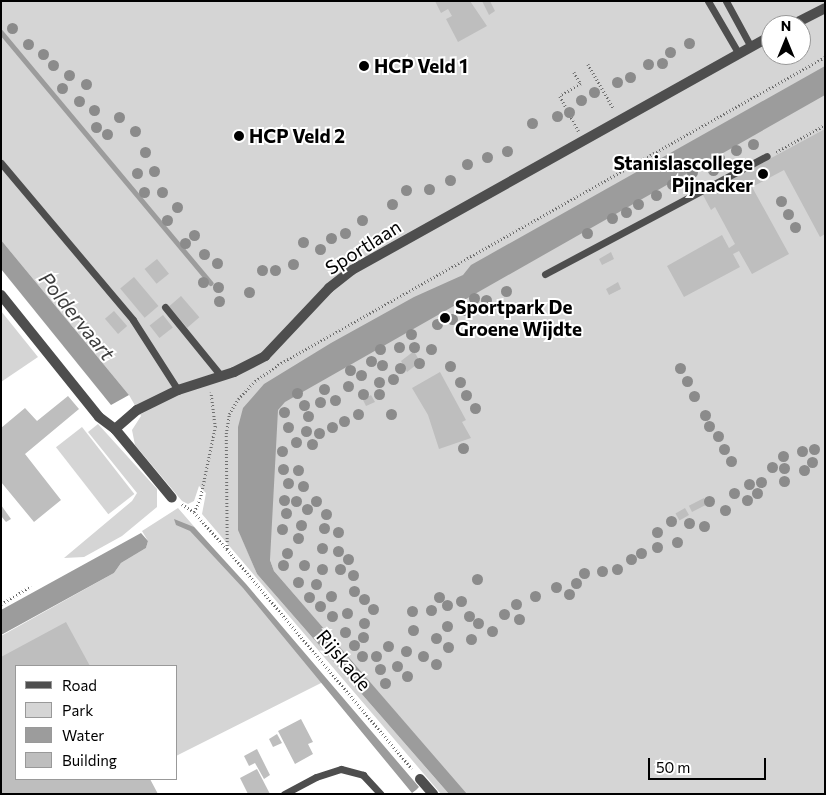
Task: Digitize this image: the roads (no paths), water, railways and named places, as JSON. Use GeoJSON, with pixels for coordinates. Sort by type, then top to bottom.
{"type":"FeatureCollection","features":[{"type":"Feature","properties":{"kind":"street"},"geometry":{"type":"LineString","coordinates":[[811,15],[825,8]]}},
{"type":"Feature","properties":{"kind":"street","name":"Sportlaan"},"geometry":{"type":"LineString","coordinates":[[114,429],[137,410],[178,390],[220,376],[265,356],[329,288],[352,270],[621,122],[761,41]]}},
{"type":"Feature","properties":{"kind":"street"},"geometry":{"type":"LineString","coordinates":[[1,295],[99,417],[114,429],[172,498]]}},
{"type":"Feature","properties":{"kind":"street"},"geometry":{"type":"LineString","coordinates":[[420,779],[433,794]]}},
{"type":"Feature","properties":{"kind":"lane"},"geometry":{"type":"LineString","coordinates":[[708,1],[739,54]]}},
{"type":"Feature","properties":{"kind":"lane"},"geometry":{"type":"LineString","coordinates":[[726,1],[751,46]]}},
{"type":"Feature","properties":{"kind":"lane"},"geometry":{"type":"LineString","coordinates":[[545,274],[767,156]]}},
{"type":"Feature","properties":{"kind":"lane"},"geometry":{"type":"LineString","coordinates":[[1,163],[133,320],[178,390]]}},
{"type":"Feature","properties":{"kind":"lane"},"geometry":{"type":"LineString","coordinates":[[165,307],[220,376]]}},
{"type":"Feature","properties":{"kind":"lane"},"geometry":{"type":"LineString","coordinates":[[284,794],[316,777],[341,769],[363,775],[381,794]]}},
{"type":"Feature","properties":{"kind":"water"},"geometry":{"type":"Polygon","coordinates":[[[825,66],[825,95],[285,402],[278,410],[270,560],[274,571],[467,794],[449,794],[257,574],[238,530],[238,427],[243,408],[264,384],[331,343],[414,297],[463,275],[471,265],[825,66]]]}},
{"type":"Feature","properties":{"kind":"water"},"geometry":{"type":"Polygon","coordinates":[[[1,240],[129,395],[111,405],[1,269],[1,240]]]}},
{"type":"Feature","properties":{"kind":"water"},"geometry":{"type":"Polygon","coordinates":[[[174,519],[194,527],[246,584],[419,787],[416,790],[412,793],[243,588],[190,531],[176,525],[174,519]]]}},
{"type":"Feature","properties":{"kind":"water"},"geometry":{"type":"Polygon","coordinates":[[[141,533],[148,541],[146,548],[121,563],[114,573],[1,635],[1,610],[141,533]]]}},
{"type":"Feature","properties":{"kind":"waterway"},"geometry":{"type":"LineString","coordinates":[[1,32],[211,283]]}},
{"type":"Feature","properties":{"kind":"place","name":"HCP Veld 1"},"geometry":{"type":"Point","coordinates":[364,66]}},
{"type":"Feature","properties":{"kind":"place","name":"HCP Veld 2"},"geometry":{"type":"Point","coordinates":[239,136]}},
{"type":"Feature","properties":{"kind":"place","name":"Stanislascollege Pijnacker"},"geometry":{"type":"Point","coordinates":[763,174]}},
{"type":"Feature","properties":{"kind":"place","name":"Sportpark De Groene Wijdte"},"geometry":{"type":"Point","coordinates":[445,318]}},
{"type":"Feature","properties":{"kind":"water label","name":"Poldervaart"},"geometry":{"type":"Point","coordinates":[77,316]}}]}
